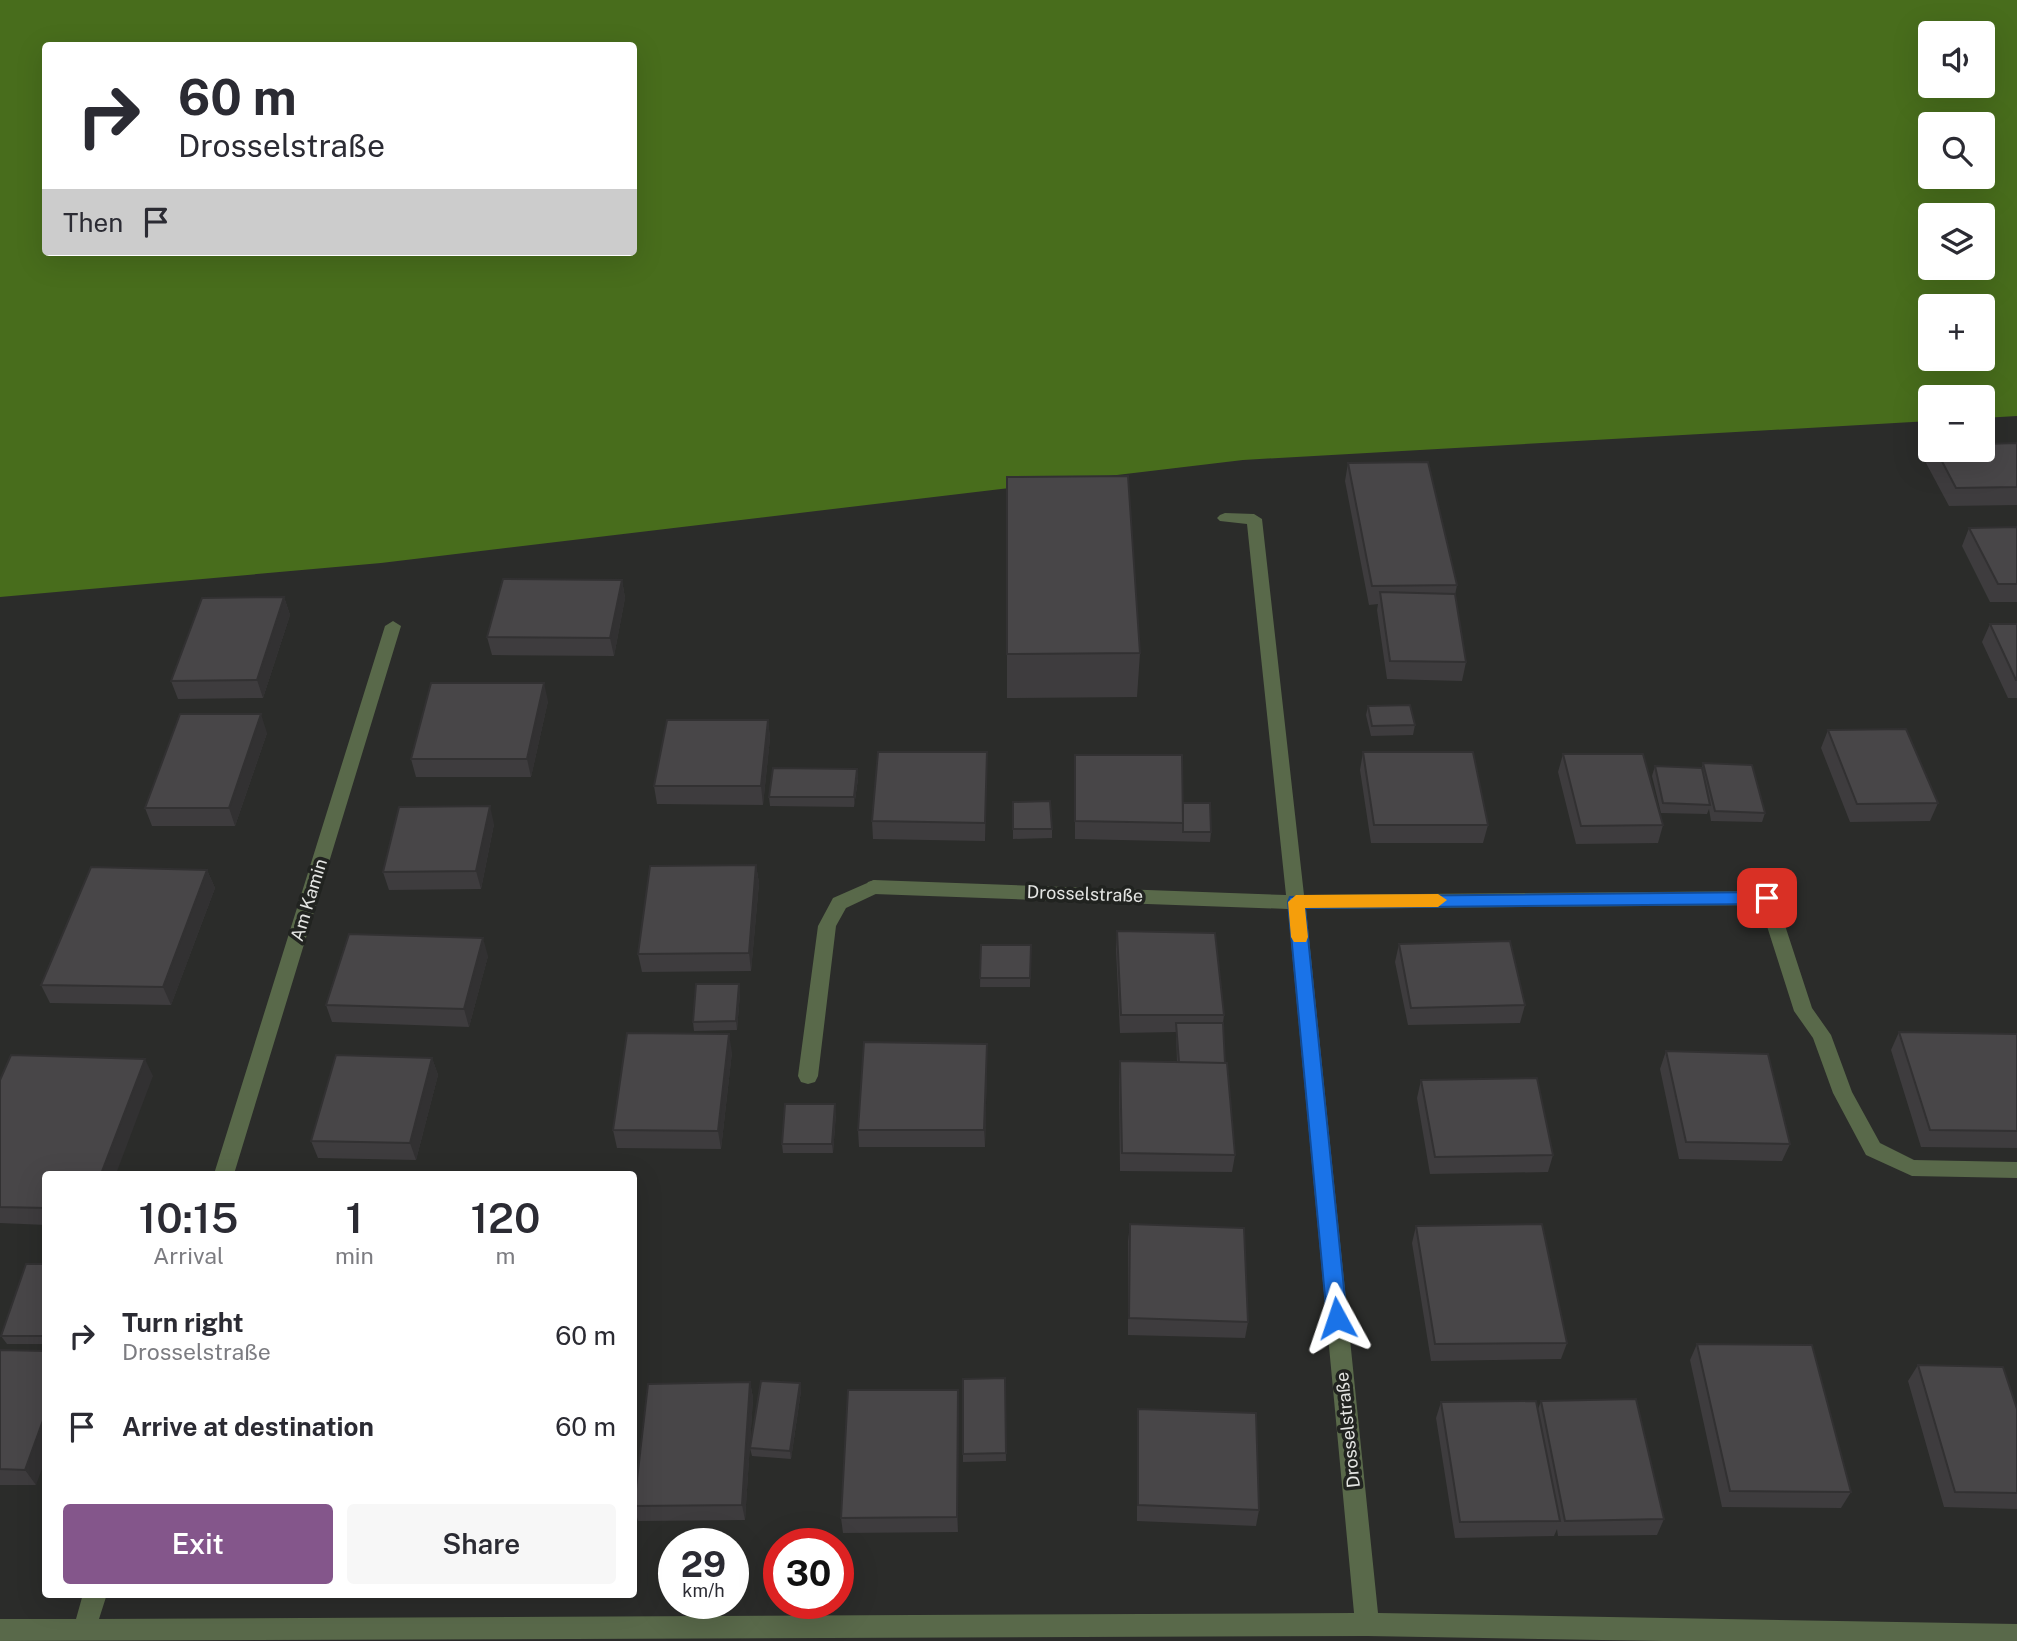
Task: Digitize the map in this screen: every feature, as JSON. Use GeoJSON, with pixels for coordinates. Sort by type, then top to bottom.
{"type":"FeatureCollection","features":[{"type":"Feature","properties":{"kind":"street","name":"Drosselstraße"},"geometry":{"type":"LineString","coordinates":[[1225,518],[1254,519],[1296,902],[1367,1624]]}},
{"type":"Feature","properties":{"kind":"street","name":"Am Kamin"},"geometry":{"type":"LineString","coordinates":[[225,1171],[393,626]]}},
{"type":"Feature","properties":{"kind":"street","name":"Drosselstraße"},"geometry":{"type":"LineString","coordinates":[[808,1076],[827,926],[839,903],[874,887],[1296,902],[1767,898],[1803,1011],[1822,1035],[1843,1093],[1873,1149],[1912,1168],[2017,1170]]}},
{"type":"Feature","properties":{"kind":"street"},"geometry":{"type":"LineString","coordinates":[[82,1637],[94,1598]]}},
{"type":"Feature","properties":{"kind":"street"},"geometry":{"type":"LineString","coordinates":[[0,1631],[82,1637],[1367,1624],[2017,1636]]}},
{"type":"Feature","properties":{"kind":"green space"},"geometry":{"type":"Polygon","coordinates":[[[0,0],[2017,0],[2017,416],[1995,417],[1995,385],[1918,385],[1918,422],[1243,460],[381,563],[0,597],[0,0]]]}},
{"type":"Feature","properties":{"kind":"building"},"geometry":{"type":"Polygon","coordinates":[[[2017,443],[2017,487],[1956,488],[1942,462],[1995,462],[1995,444],[2017,443]]]}},
{"type":"Feature","properties":{"kind":"building"},"geometry":{"type":"Polygon","coordinates":[[[1428,462],[1457,585],[1372,586],[1348,463],[1428,462]]]}},
{"type":"Feature","properties":{"kind":"building"},"geometry":{"type":"Polygon","coordinates":[[[1128,476],[1140,653],[1007,654],[1007,477],[1128,476]]]}},
{"type":"Feature","properties":{"kind":"building"},"geometry":{"type":"Polygon","coordinates":[[[2017,527],[2017,584],[1998,584],[1969,528],[2017,527]]]}},
{"type":"Feature","properties":{"kind":"building"},"geometry":{"type":"Polygon","coordinates":[[[503,579],[622,580],[610,638],[487,637],[503,579]]]}},
{"type":"Feature","properties":{"kind":"building"},"geometry":{"type":"Polygon","coordinates":[[[1380,592],[1455,594],[1466,662],[1390,661],[1380,592]]]}},
{"type":"Feature","properties":{"kind":"building"},"geometry":{"type":"Polygon","coordinates":[[[284,597],[257,680],[171,681],[202,598],[284,597]]]}},
{"type":"Feature","properties":{"kind":"building"},"geometry":{"type":"Polygon","coordinates":[[[1990,624],[2017,624],[2017,680],[2016,680],[1990,624]]]}},
{"type":"Feature","properties":{"kind":"building"},"geometry":{"type":"Polygon","coordinates":[[[431,683],[544,683],[527,759],[411,759],[431,683]]]}},
{"type":"Feature","properties":{"kind":"building"},"geometry":{"type":"Polygon","coordinates":[[[1410,705],[1415,725],[1372,726],[1368,706],[1410,705]]]}},
{"type":"Feature","properties":{"kind":"building"},"geometry":{"type":"Polygon","coordinates":[[[180,714],[261,714],[229,808],[145,808],[180,714]]]}},
{"type":"Feature","properties":{"kind":"building"},"geometry":{"type":"Polygon","coordinates":[[[667,720],[768,720],[761,786],[654,786],[667,720]]]}},
{"type":"Feature","properties":{"kind":"building"},"geometry":{"type":"Polygon","coordinates":[[[1906,729],[1938,803],[1857,804],[1828,730],[1906,729]]]}},
{"type":"Feature","properties":{"kind":"building"},"geometry":{"type":"Polygon","coordinates":[[[878,752],[987,752],[985,823],[872,821],[878,752]]]}},
{"type":"Feature","properties":{"kind":"building"},"geometry":{"type":"Polygon","coordinates":[[[1363,752],[1473,752],[1488,825],[1374,825],[1363,752]]]}},
{"type":"Feature","properties":{"kind":"building"},"geometry":{"type":"Polygon","coordinates":[[[1563,754],[1643,754],[1663,825],[1581,826],[1563,754]]]}},
{"type":"Feature","properties":{"kind":"building"},"geometry":{"type":"Polygon","coordinates":[[[1075,755],[1182,755],[1183,823],[1075,821],[1075,755]]]}},
{"type":"Feature","properties":{"kind":"building"},"geometry":{"type":"Polygon","coordinates":[[[1703,763],[1752,765],[1765,813],[1715,811],[1703,763]]]}},
{"type":"Feature","properties":{"kind":"building"},"geometry":{"type":"Polygon","coordinates":[[[1655,766],[1702,768],[1710,805],[1663,803],[1655,766]]]}},
{"type":"Feature","properties":{"kind":"building"},"geometry":{"type":"Polygon","coordinates":[[[773,768],[857,769],[854,797],[769,797],[773,768]]]}},
{"type":"Feature","properties":{"kind":"building"},"geometry":{"type":"Polygon","coordinates":[[[1050,801],[1052,829],[1013,829],[1013,802],[1050,801]]]}},
{"type":"Feature","properties":{"kind":"building"},"geometry":{"type":"Polygon","coordinates":[[[1183,803],[1210,803],[1211,832],[1183,832],[1183,803]]]}},
{"type":"Feature","properties":{"kind":"building"},"geometry":{"type":"Polygon","coordinates":[[[490,806],[476,871],[383,872],[399,807],[490,806]]]}},
{"type":"Feature","properties":{"kind":"building"},"geometry":{"type":"Polygon","coordinates":[[[756,865],[749,953],[638,954],[650,866],[756,865]]]}},
{"type":"Feature","properties":{"kind":"building"},"geometry":{"type":"Polygon","coordinates":[[[91,867],[207,870],[163,987],[41,985],[91,867]]]}},
{"type":"Feature","properties":{"kind":"building"},"geometry":{"type":"Polygon","coordinates":[[[1117,931],[1215,933],[1224,1015],[1121,1015],[1117,931]]]}},
{"type":"Feature","properties":{"kind":"building"},"geometry":{"type":"Polygon","coordinates":[[[349,934],[483,938],[464,1009],[326,1005],[349,934]]]}},
{"type":"Feature","properties":{"kind":"building"},"geometry":{"type":"Polygon","coordinates":[[[1510,941],[1525,1005],[1411,1008],[1399,944],[1510,941]]]}},
{"type":"Feature","properties":{"kind":"building"},"geometry":{"type":"Polygon","coordinates":[[[981,945],[1031,945],[1030,978],[980,978],[981,945]]]}},
{"type":"Feature","properties":{"kind":"building"},"geometry":{"type":"Polygon","coordinates":[[[696,984],[739,984],[736,1021],[693,1022],[696,984]]]}},
{"type":"Feature","properties":{"kind":"building"},"geometry":{"type":"Polygon","coordinates":[[[1176,1023],[1223,1023],[1225,1063],[1179,1062],[1176,1023]]]}},
{"type":"Feature","properties":{"kind":"building"},"geometry":{"type":"Polygon","coordinates":[[[1899,1032],[2017,1034],[2017,1131],[1930,1130],[1899,1032]]]}},
{"type":"Feature","properties":{"kind":"building"},"geometry":{"type":"Polygon","coordinates":[[[627,1033],[729,1034],[718,1131],[613,1130],[627,1033]]]}},
{"type":"Feature","properties":{"kind":"building"},"geometry":{"type":"Polygon","coordinates":[[[864,1042],[987,1044],[984,1130],[858,1130],[864,1042]]]}},
{"type":"Feature","properties":{"kind":"building"},"geometry":{"type":"Polygon","coordinates":[[[1666,1051],[1768,1054],[1790,1144],[1686,1142],[1666,1051]]]}},
{"type":"Feature","properties":{"kind":"building"},"geometry":{"type":"Polygon","coordinates":[[[11,1055],[145,1059],[102,1171],[42,1171],[42,1208],[0,1207],[0,1080],[11,1055]]]}},
{"type":"Feature","properties":{"kind":"building"},"geometry":{"type":"Polygon","coordinates":[[[336,1055],[432,1058],[410,1143],[311,1141],[336,1055]]]}},
{"type":"Feature","properties":{"kind":"building"},"geometry":{"type":"Polygon","coordinates":[[[1120,1061],[1227,1063],[1235,1155],[1122,1153],[1120,1061]]]}},
{"type":"Feature","properties":{"kind":"building"},"geometry":{"type":"Polygon","coordinates":[[[1537,1078],[1553,1155],[1435,1157],[1421,1080],[1537,1078]]]}},
{"type":"Feature","properties":{"kind":"building"},"geometry":{"type":"Polygon","coordinates":[[[785,1104],[835,1104],[832,1144],[782,1144],[785,1104]]]}},
{"type":"Feature","properties":{"kind":"building"},"geometry":{"type":"Polygon","coordinates":[[[1130,1224],[1244,1228],[1248,1322],[1129,1318],[1130,1224]]]}},
{"type":"Feature","properties":{"kind":"building"},"geometry":{"type":"Polygon","coordinates":[[[1542,1224],[1567,1343],[1435,1344],[1416,1226],[1542,1224]]]}},
{"type":"Feature","properties":{"kind":"building"},"geometry":{"type":"Polygon","coordinates":[[[26,1264],[42,1264],[42,1336],[1,1336],[26,1264]]]}},
{"type":"Feature","properties":{"kind":"building"},"geometry":{"type":"Polygon","coordinates":[[[1697,1344],[1812,1345],[1851,1492],[1730,1491],[1697,1344]]]}},
{"type":"Feature","properties":{"kind":"building"},"geometry":{"type":"Polygon","coordinates":[[[0,1350],[42,1351],[42,1423],[25,1470],[0,1469],[0,1350]]]}},
{"type":"Feature","properties":{"kind":"building"},"geometry":{"type":"Polygon","coordinates":[[[1918,1365],[2003,1367],[2017,1409],[2017,1493],[1955,1492],[1918,1365]]]}},
{"type":"Feature","properties":{"kind":"building"},"geometry":{"type":"Polygon","coordinates":[[[1005,1378],[1006,1453],[963,1454],[963,1379],[1005,1378]]]}},
{"type":"Feature","properties":{"kind":"building"},"geometry":{"type":"Polygon","coordinates":[[[761,1381],[800,1383],[790,1451],[750,1448],[761,1381]]]}},
{"type":"Feature","properties":{"kind":"building"},"geometry":{"type":"Polygon","coordinates":[[[750,1382],[742,1505],[637,1506],[637,1480],[648,1384],[750,1382]]]}},
{"type":"Feature","properties":{"kind":"building"},"geometry":{"type":"Polygon","coordinates":[[[848,1390],[958,1390],[957,1517],[841,1518],[848,1390]]]}},
{"type":"Feature","properties":{"kind":"building"},"geometry":{"type":"Polygon","coordinates":[[[1636,1399],[1664,1519],[1565,1521],[1541,1401],[1636,1399]]]}},
{"type":"Feature","properties":{"kind":"building"},"geometry":{"type":"Polygon","coordinates":[[[1536,1401],[1560,1521],[1460,1522],[1441,1402],[1536,1401]]]}},
{"type":"Feature","properties":{"kind":"building"},"geometry":{"type":"Polygon","coordinates":[[[1138,1409],[1256,1413],[1259,1510],[1138,1505],[1138,1409]]]}},
{"type":"Feature","properties":{"kind":"slow traffic"},"geometry":{"type":"LineString","coordinates":[[1300,937],[1296,902],[1438,900]]}},
{"type":"Feature","properties":{"kind":"route"},"geometry":{"type":"LineString","coordinates":[[1337,1318],[1296,902],[1767,898]]}}]}
